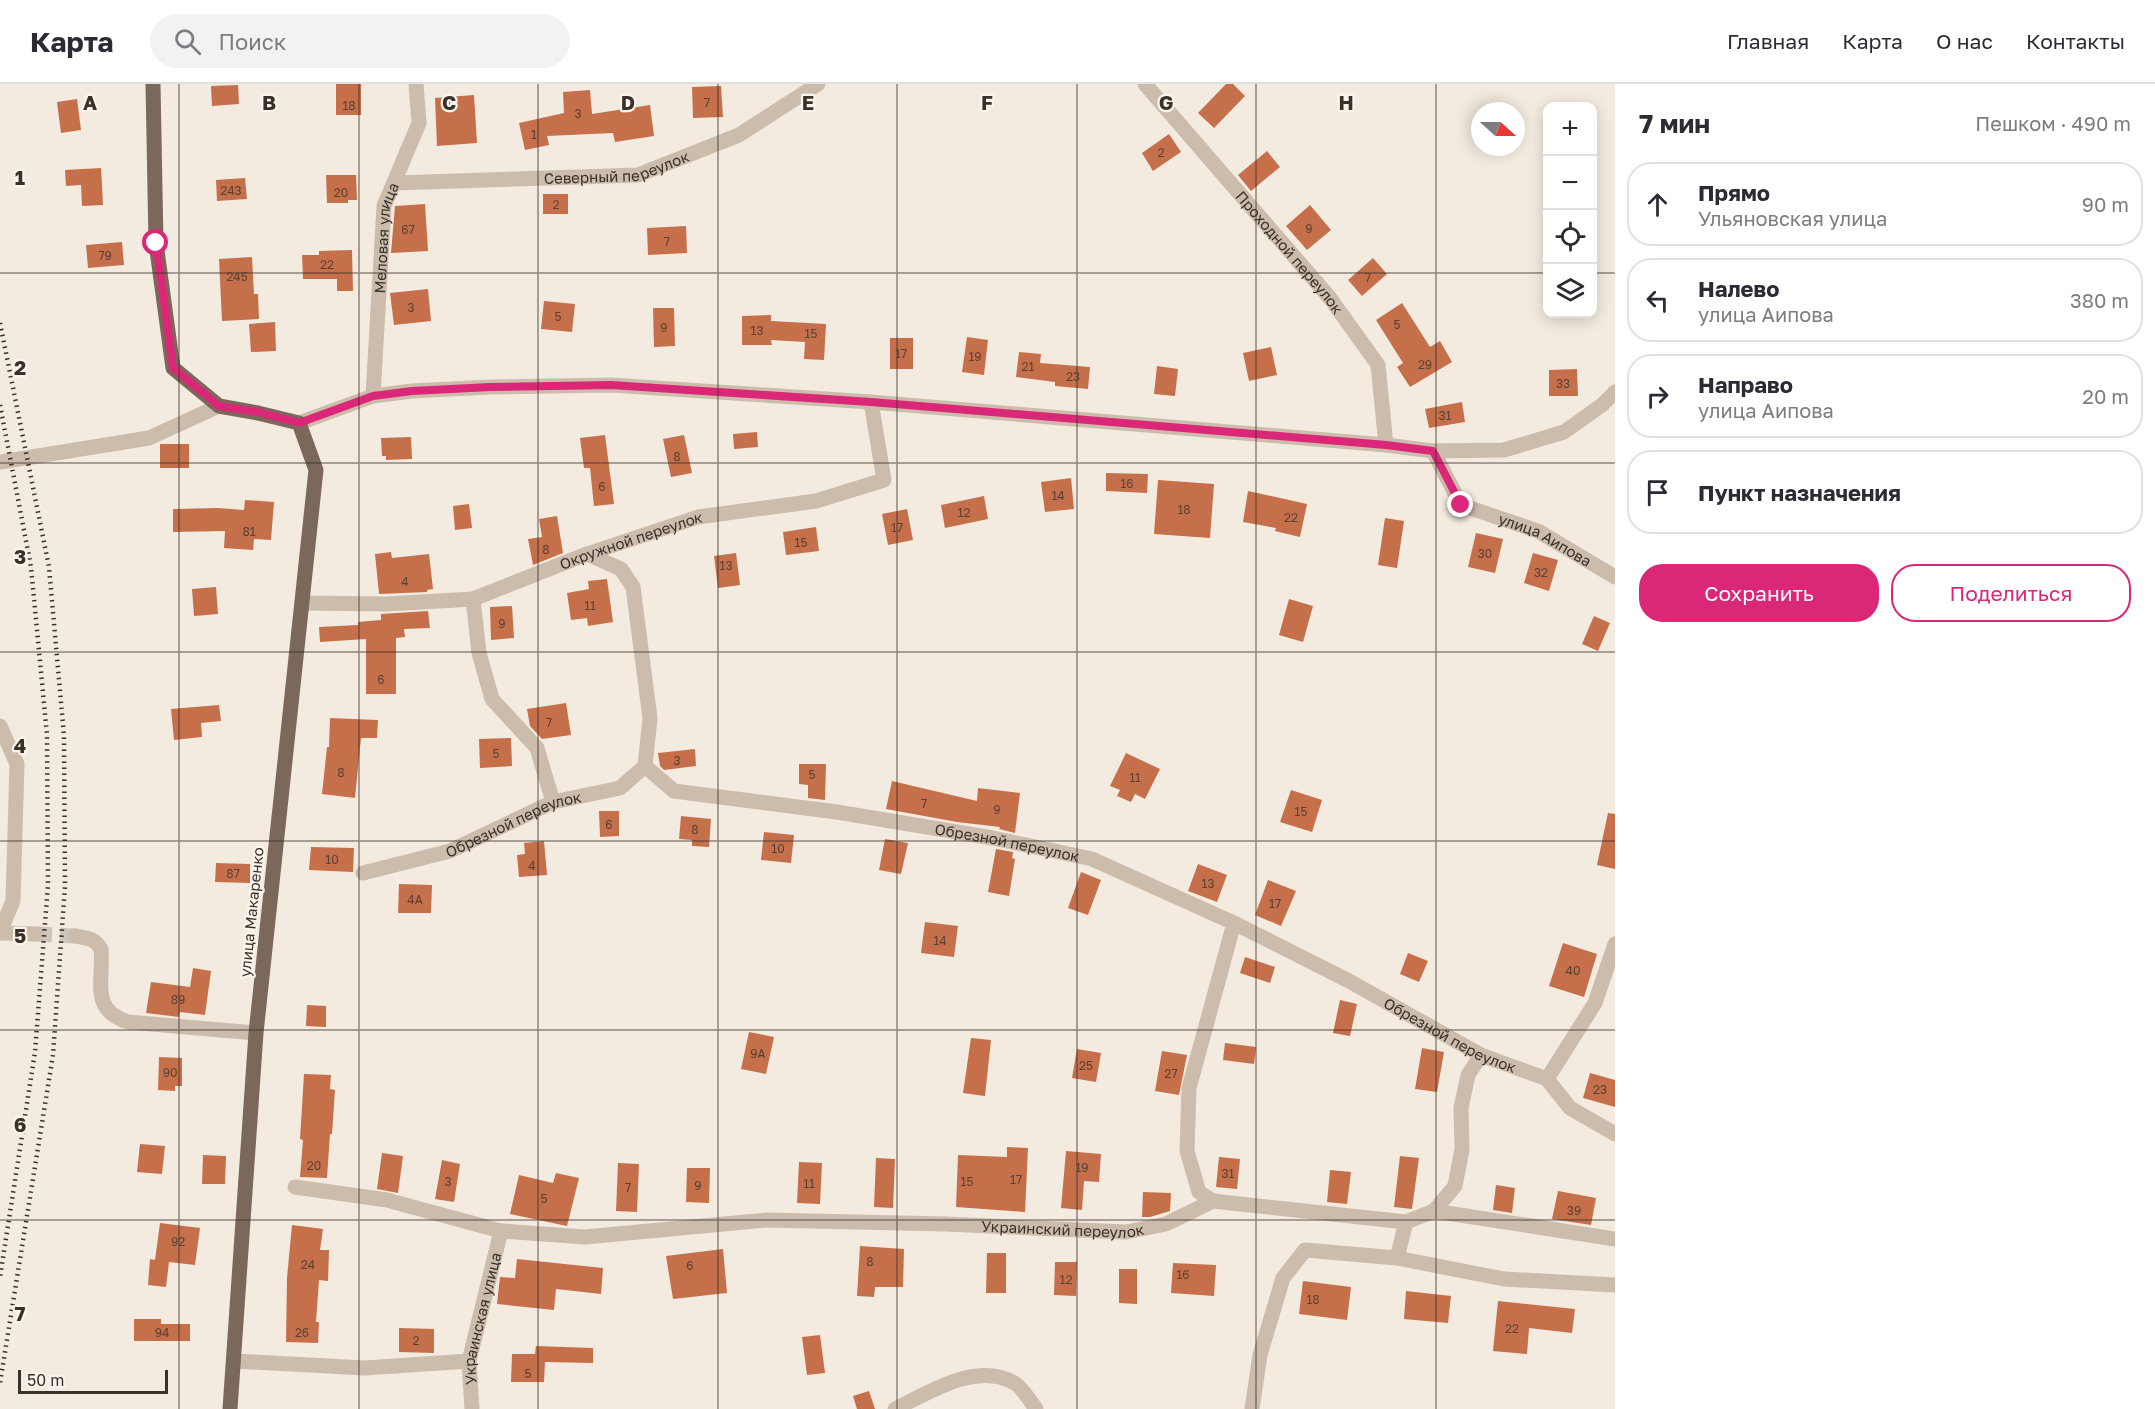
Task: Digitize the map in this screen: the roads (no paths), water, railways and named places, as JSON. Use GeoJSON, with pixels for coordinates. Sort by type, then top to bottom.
{"type":"FeatureCollection","features":[{"type":"Feature","properties":{"kind":"main road"},"geometry":{"type":"LineString","coordinates":[[153,84],[156,243],[173,368],[219,406],[258,412],[299,423]]}},
{"type":"Feature","properties":{"kind":"main road","name":"улица Макаренко"},"geometry":{"type":"LineString","coordinates":[[230,1409],[256,1033],[316,470],[299,423]]}},
{"type":"Feature","properties":{"kind":"street","name":"Меловая улица"},"geometry":{"type":"LineString","coordinates":[[373,396],[384,206],[419,123],[416,84]]}},
{"type":"Feature","properties":{"kind":"street","name":"Северный переулок"},"geometry":{"type":"LineString","coordinates":[[394,183],[638,175],[739,135],[818,84]]}},
{"type":"Feature","properties":{"kind":"street","name":"Проходной переулок"},"geometry":{"type":"LineString","coordinates":[[1144,84],[1330,298],[1378,365],[1386,445]]}},
{"type":"Feature","properties":{"kind":"street"},"geometry":{"type":"LineString","coordinates":[[299,423],[373,396],[412,391],[611,385],[871,402],[1386,445],[1433,451],[1504,450],[1564,432],[1602,405],[1615,392]]}},
{"type":"Feature","properties":{"kind":"street","name":"Окружной переулок"},"geometry":{"type":"LineString","coordinates":[[302,603],[386,604],[473,599],[587,554],[698,517],[816,501],[885,480],[871,402]]}},
{"type":"Feature","properties":{"kind":"street"},"geometry":{"type":"LineString","coordinates":[[0,462],[149,438],[219,406]]}},
{"type":"Feature","properties":{"kind":"street","name":"улица Аипова"},"geometry":{"type":"LineString","coordinates":[[1433,451],[1461,505],[1538,531],[1615,577]]}},
{"type":"Feature","properties":{"kind":"street"},"geometry":{"type":"LineString","coordinates":[[587,554],[621,569],[633,587],[650,718],[645,766]]}},
{"type":"Feature","properties":{"kind":"street"},"geometry":{"type":"LineString","coordinates":[[473,599],[478,653],[492,699],[537,748],[553,802]]}},
{"type":"Feature","properties":{"kind":"street"},"geometry":{"type":"LineString","coordinates":[[0,726],[17,764],[13,901],[0,932],[37,934]]}},
{"type":"Feature","properties":{"kind":"street","name":"Обрезной переулок"},"geometry":{"type":"LineString","coordinates":[[363,873],[450,851],[553,802],[620,788],[645,766],[674,791],[859,815],[993,837],[1092,859],[1234,922],[1349,981],[1481,1055],[1547,1079]]}},
{"type":"Feature","properties":{"kind":"street"},"geometry":{"type":"LineString","coordinates":[[1234,922],[1190,1088],[1187,1151],[1199,1192],[1213,1201],[1406,1222],[1434,1211],[1455,1186],[1462,1149],[1461,1108],[1468,1075],[1481,1055]]}},
{"type":"Feature","properties":{"kind":"street"},"geometry":{"type":"LineString","coordinates":[[75,936],[92,938],[101,949],[102,1000],[105,1009],[115,1017],[128,1022],[256,1033]]}},
{"type":"Feature","properties":{"kind":"street"},"geometry":{"type":"LineString","coordinates":[[1615,944],[1595,1003],[1547,1079],[1570,1108],[1615,1134]]}},
{"type":"Feature","properties":{"kind":"street","name":"Украинский переулок"},"geometry":{"type":"LineString","coordinates":[[294,1187],[387,1200],[501,1231],[585,1237],[766,1220],[945,1224],[1126,1232],[1166,1224],[1213,1201]]}},
{"type":"Feature","properties":{"kind":"street"},"geometry":{"type":"LineString","coordinates":[[1434,1211],[1615,1239]]}},
{"type":"Feature","properties":{"kind":"street"},"geometry":{"type":"LineString","coordinates":[[1397,1258],[1406,1222]]}},
{"type":"Feature","properties":{"kind":"street","name":"Украинская улица"},"geometry":{"type":"LineString","coordinates":[[472,1409],[469,1361],[501,1231]]}},
{"type":"Feature","properties":{"kind":"street"},"geometry":{"type":"LineString","coordinates":[[1252,1409],[1260,1355],[1283,1278],[1305,1250],[1397,1258],[1504,1279],[1615,1285]]}},
{"type":"Feature","properties":{"kind":"street"},"geometry":{"type":"LineString","coordinates":[[234,1361],[365,1368],[469,1361]]}},
{"type":"Feature","properties":{"kind":"street"},"geometry":{"type":"LineString","coordinates":[[895,1409],[945,1384],[987,1373],[1016,1384],[1036,1409]]}},
{"type":"Feature","properties":{"kind":"tunnel"},"geometry":{"type":"LineString","coordinates":[[37,934],[75,936]]}},
{"type":"Feature","properties":{"kind":"railway"},"geometry":{"type":"LineString","coordinates":[[0,323],[49,567],[64,736],[65,886],[53,1055],[0,1383]]}},
{"type":"Feature","properties":{"kind":"railway"},"geometry":{"type":"LineString","coordinates":[[0,405],[31,567],[47,735],[48,885],[35,1052],[0,1277]]}}]}
